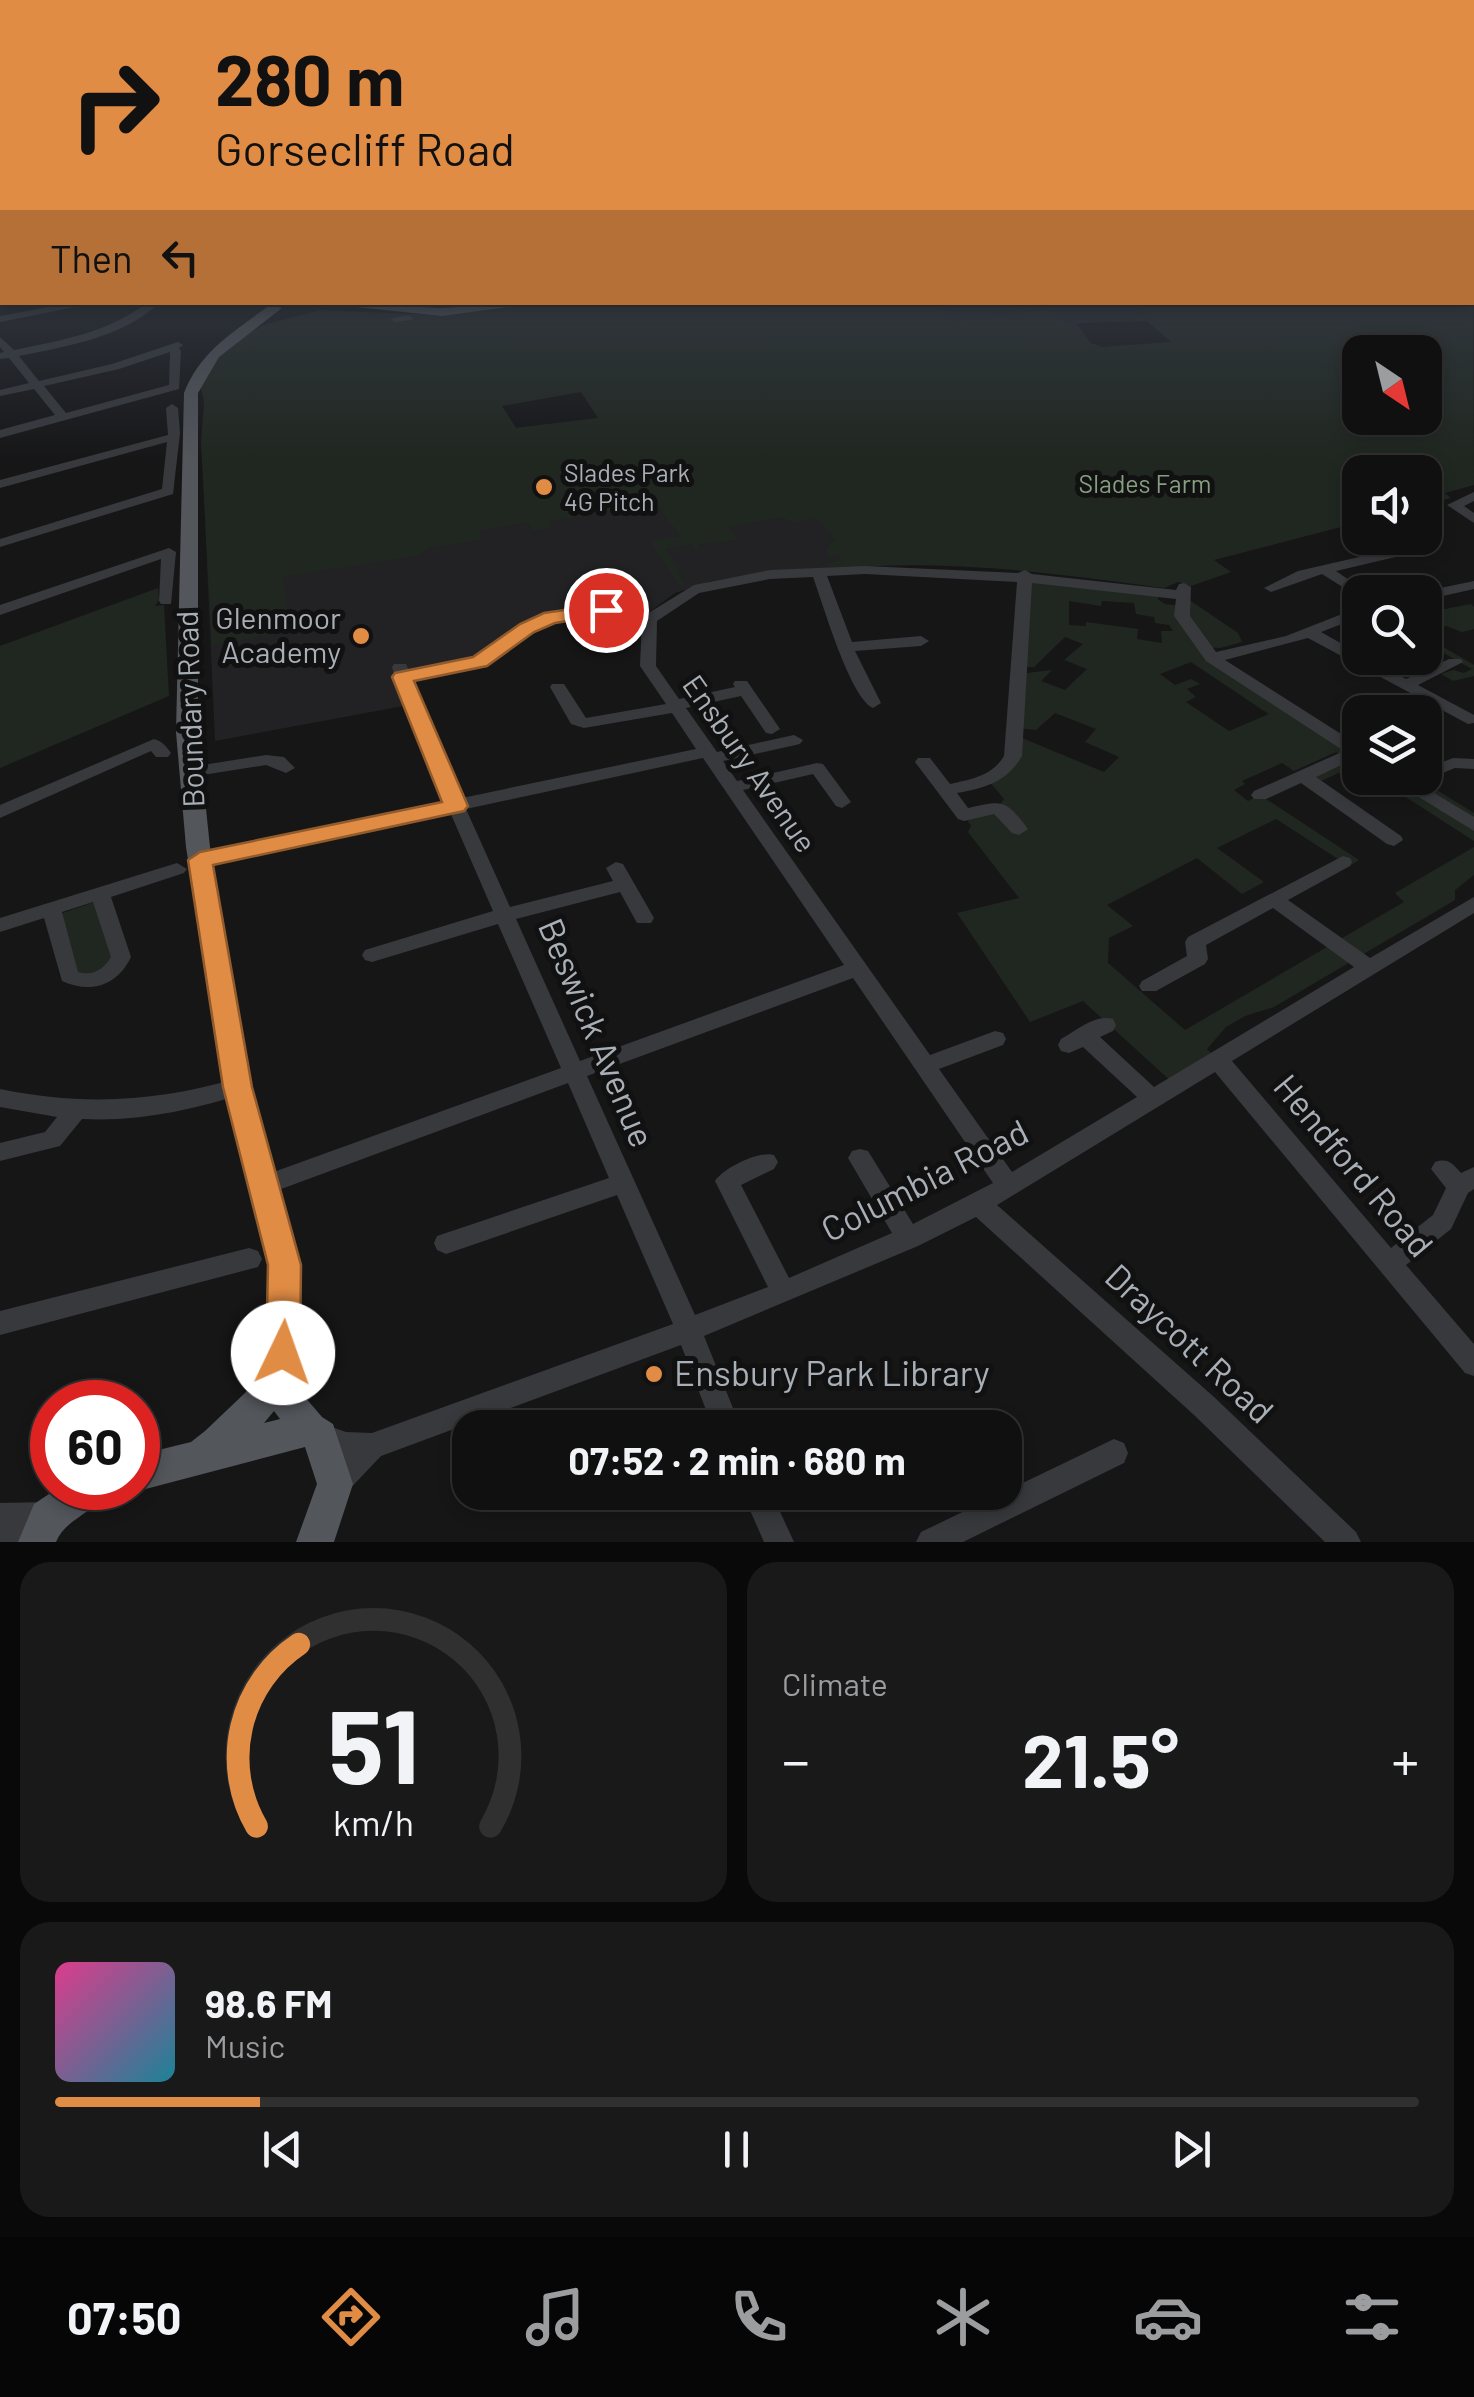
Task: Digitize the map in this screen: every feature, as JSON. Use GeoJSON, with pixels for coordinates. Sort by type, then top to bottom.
{"type":"FeatureCollection","features":[{"type":"Feature","properties":{"kind":"main road","name":"Boundary Road"},"geometry":{"type":"LineString","coordinates":[[257,317],[207,361],[190,393],[186,630],[190,772],[209,862],[238,1087],[284,1265],[287,1402],[314,1432],[335,1484]]}},
{"type":"Feature","properties":{"kind":"main road","name":"Boundary Road"},"geometry":{"type":"LineString","coordinates":[[198,1460],[252,1416],[270,1390],[283,1353]]}},
{"type":"Feature","properties":{"kind":"main road"},"geometry":{"type":"LineString","coordinates":[[160,1468],[314,1432]]}},
{"type":"Feature","properties":{"kind":"main road"},"geometry":{"type":"LineString","coordinates":[[324,1540],[335,1484]]}},
{"type":"Feature","properties":{"kind":"main road"},"geometry":{"type":"LineString","coordinates":[[42,1530],[65,1510]]}},
{"type":"Feature","properties":{"kind":"street"},"geometry":{"type":"LineString","coordinates":[[6,354],[94,334],[133,317]]}},
{"type":"Feature","properties":{"kind":"street"},"geometry":{"type":"LineString","coordinates":[[0,340],[6,354],[38,384],[64,417]]}},
{"type":"Feature","properties":{"kind":"street"},"geometry":{"type":"LineString","coordinates":[[0,393],[115,367],[185,344]]}},
{"type":"Feature","properties":{"kind":"street"},"geometry":{"type":"LineString","coordinates":[[0,434],[175,386],[176,351],[170,347]]}},
{"type":"Feature","properties":{"kind":"street"},"geometry":{"type":"LineString","coordinates":[[0,543],[168,492],[172,408]]}},
{"type":"Feature","properties":{"kind":"street"},"geometry":{"type":"LineString","coordinates":[[0,484],[173,437]]}},
{"type":"Feature","properties":{"kind":"street"},"geometry":{"type":"LineString","coordinates":[[1468,515],[1454,503],[1474,496]]}},
{"type":"Feature","properties":{"kind":"street"},"geometry":{"type":"LineString","coordinates":[[0,610],[169,552],[166,602]]}},
{"type":"Feature","properties":{"kind":"street"},"geometry":{"type":"LineString","coordinates":[[1272,588],[1377,555]]}},
{"type":"Feature","properties":{"kind":"street"},"geometry":{"type":"LineString","coordinates":[[1324,569],[1342,582]]}},
{"type":"Feature","properties":{"kind":"street"},"geometry":{"type":"LineString","coordinates":[[649,616],[672,599],[704,586],[818,574],[950,570],[1183,591],[1182,616],[1212,658],[1342,743]]}},
{"type":"Feature","properties":{"kind":"street"},"geometry":{"type":"LineString","coordinates":[[818,574],[873,703]]}},
{"type":"Feature","properties":{"kind":"street"},"geometry":{"type":"LineString","coordinates":[[946,790],[998,777],[1008,769],[1014,756],[1024,574]]}},
{"type":"Feature","properties":{"kind":"street"},"geometry":{"type":"LineString","coordinates":[[1442,592],[1474,585]]}},
{"type":"Feature","properties":{"kind":"street","name":"Beswick Avenue"},"geometry":{"type":"LineString","coordinates":[[649,616],[582,610],[538,622],[479,662],[404,680],[571,1071],[688,1329],[719,1410]]}},
{"type":"Feature","properties":{"kind":"street","name":"Ensbury Avenue"},"geometry":{"type":"LineString","coordinates":[[649,616],[640,638],[643,655],[855,969],[1010,1187]]}},
{"type":"Feature","properties":{"kind":"street"},"geometry":{"type":"LineString","coordinates":[[1212,658],[1310,632],[1342,619]]}},
{"type":"Feature","properties":{"kind":"street"},"geometry":{"type":"LineString","coordinates":[[1310,632],[1468,720]]}},
{"type":"Feature","properties":{"kind":"street"},"geometry":{"type":"LineString","coordinates":[[846,647],[920,642]]}},
{"type":"Feature","properties":{"kind":"street"},"geometry":{"type":"LineString","coordinates":[[1406,685],[1454,661]]}},
{"type":"Feature","properties":{"kind":"street"},"geometry":{"type":"LineString","coordinates":[[558,687],[576,720],[584,723],[677,706],[743,687],[772,729]]}},
{"type":"Feature","properties":{"kind":"street"},"geometry":{"type":"LineString","coordinates":[[0,926],[209,862],[456,806],[794,740]]}},
{"type":"Feature","properties":{"kind":"street"},"geometry":{"type":"LineString","coordinates":[[0,812],[154,744],[162,753]]}},
{"type":"Feature","properties":{"kind":"street"},"geometry":{"type":"LineString","coordinates":[[190,772],[266,760],[286,768]]}},
{"type":"Feature","properties":{"kind":"street"},"geometry":{"type":"LineString","coordinates":[[1260,795],[1342,760]]}},
{"type":"Feature","properties":{"kind":"street"},"geometry":{"type":"LineString","coordinates":[[924,762],[968,820],[998,807],[1019,829]]}},
{"type":"Feature","properties":{"kind":"street"},"geometry":{"type":"LineString","coordinates":[[1442,768],[1474,764]]}},
{"type":"Feature","properties":{"kind":"street"},"geometry":{"type":"LineString","coordinates":[[733,787],[818,768],[842,802]]}},
{"type":"Feature","properties":{"kind":"street"},"geometry":{"type":"LineString","coordinates":[[1303,776],[1394,840]]}},
{"type":"Feature","properties":{"kind":"street"},"geometry":{"type":"LineString","coordinates":[[1434,795],[1474,825]]}},
{"type":"Feature","properties":{"kind":"street"},"geometry":{"type":"LineString","coordinates":[[1150,986],[1198,959],[1195,942],[1343,862]]}},
{"type":"Feature","properties":{"kind":"street"},"geometry":{"type":"LineString","coordinates":[[372,955],[621,876],[644,918]]}},
{"type":"Feature","properties":{"kind":"street"},"geometry":{"type":"LineString","coordinates":[[51,909],[69,976],[84,981],[98,979],[114,970],[121,956],[100,893]]}},
{"type":"Feature","properties":{"kind":"street"},"geometry":{"type":"LineString","coordinates":[[1274,900],[1369,967]]}},
{"type":"Feature","properties":{"kind":"street","name":"Columbia Road"},"geometry":{"type":"LineString","coordinates":[[335,1484],[372,1446],[688,1329],[909,1239],[979,1204],[1474,904]]}},
{"type":"Feature","properties":{"kind":"street"},"geometry":{"type":"LineString","coordinates":[[265,1185],[855,969]]}},
{"type":"Feature","properties":{"kind":"street"},"geometry":{"type":"LineString","coordinates":[[1086,1036],[1152,1098]]}},
{"type":"Feature","properties":{"kind":"street"},"geometry":{"type":"LineString","coordinates":[[924,1066],[995,1038]]}},
{"type":"Feature","properties":{"kind":"street","name":"Hendford Road"},"geometry":{"type":"LineString","coordinates":[[1217,1058],[1474,1364]]}},
{"type":"Feature","properties":{"kind":"street"},"geometry":{"type":"LineString","coordinates":[[0,1098],[76,1111],[166,1108],[238,1087]]}},
{"type":"Feature","properties":{"kind":"street"},"geometry":{"type":"LineString","coordinates":[[0,1152],[52,1139],[76,1111]]}},
{"type":"Feature","properties":{"kind":"street"},"geometry":{"type":"LineString","coordinates":[[860,1158],[909,1239]]}},
{"type":"Feature","properties":{"kind":"street"},"geometry":{"type":"LineString","coordinates":[[766,1162],[726,1180],[783,1290]]}},
{"type":"Feature","properties":{"kind":"street"},"geometry":{"type":"LineString","coordinates":[[1390,1263],[1442,1222],[1459,1177]]}},
{"type":"Feature","properties":{"kind":"street"},"geometry":{"type":"LineString","coordinates":[[446,1243],[621,1184]]}},
{"type":"Feature","properties":{"kind":"street","name":"Draycott Road"},"geometry":{"type":"LineString","coordinates":[[979,1204],[1204,1406],[1346,1542]]}},
{"type":"Feature","properties":{"kind":"street"},"geometry":{"type":"LineString","coordinates":[[0,1323],[248,1258]]}},
{"type":"Feature","properties":{"kind":"street"},"geometry":{"type":"LineString","coordinates":[[314,1432],[346,1445],[372,1446]]}},
{"type":"Feature","properties":{"kind":"street"},"geometry":{"type":"LineString","coordinates":[[931,1542],[1114,1453]]}},
{"type":"Feature","properties":{"kind":"street"},"geometry":{"type":"LineString","coordinates":[[764,1510],[779,1542]]}},
{"type":"Feature","properties":{"kind":"street"},"geometry":{"type":"LineString","coordinates":[[0,1518],[42,1530]]}},
{"type":"Feature","properties":{"kind":"street"},"geometry":{"type":"LineString","coordinates":[[0,1527],[14,1542]]}},
{"type":"Feature","properties":{"kind":"shaded area"},"geometry":{"type":"Polygon","coordinates":[[[949,317],[1134,317],[1077,324],[1094,347],[955,323],[949,317]]]}},
{"type":"Feature","properties":{"kind":"shaded area"},"geometry":{"type":"Polygon","coordinates":[[[501,405],[516,428],[599,418],[680,534],[813,510],[860,566],[761,573],[712,581],[675,593],[644,616],[623,612],[551,617],[479,662],[403,677],[409,705],[215,741],[202,451],[501,405]]]}},
{"type":"Feature","properties":{"kind":"green space","name":"Slades Farm"},"geometry":{"type":"Polygon","coordinates":[[[294,317],[950,317],[955,321],[1059,317],[1102,347],[1171,342],[1147,321],[1085,323],[1133,317],[1473,317],[1474,485],[1445,493],[1451,498],[1442,500],[1442,455],[1342,455],[1342,527],[1214,560],[1231,572],[1191,586],[1178,582],[1164,588],[958,566],[833,569],[826,564],[842,560],[839,555],[829,557],[826,551],[830,543],[837,541],[815,517],[793,524],[783,517],[728,527],[738,540],[698,544],[700,549],[695,550],[691,544],[665,549],[681,572],[678,573],[685,585],[680,586],[649,541],[680,536],[657,504],[548,522],[550,528],[532,531],[529,522],[480,530],[482,539],[429,548],[419,555],[282,577],[291,631],[212,645],[201,444],[204,402],[200,384],[210,364],[234,340],[267,324],[294,317]],[[581,392],[502,406],[516,428],[598,418],[581,392]]]}},
{"type":"Feature","properties":{"kind":"green space"},"geometry":{"type":"Polygon","coordinates":[[[1025,574],[1160,592],[1158,599],[1165,604],[1181,606],[1182,595],[1238,633],[1242,642],[1220,648],[1203,647],[1342,742],[1342,756],[1336,752],[1294,771],[1282,763],[1242,781],[1245,784],[1234,790],[1248,801],[1260,795],[1359,860],[1349,866],[1276,819],[1217,848],[1264,882],[1242,894],[1197,858],[1107,905],[1133,926],[1109,938],[1108,963],[1185,1030],[1404,902],[1395,893],[1474,847],[1474,875],[1455,890],[1455,900],[1274,1007],[1226,1027],[1207,1049],[1217,1059],[1174,1084],[1083,1001],[1030,1022],[957,913],[1019,898],[968,832],[971,826],[964,815],[998,807],[1004,799],[988,780],[998,777],[1015,735],[1104,772],[1119,757],[1085,742],[1096,729],[1055,713],[1036,730],[1015,728],[1018,674],[1052,670],[1041,681],[1065,690],[1087,669],[1064,660],[1083,644],[1065,637],[1034,667],[1019,667],[1025,574]],[[1069,601],[1069,625],[1086,626],[1086,622],[1138,629],[1137,639],[1162,643],[1161,631],[1173,631],[1169,625],[1155,623],[1154,617],[1136,614],[1134,603],[1102,601],[1101,606],[1069,601]],[[1191,662],[1160,674],[1175,685],[1191,679],[1200,684],[1187,689],[1196,697],[1186,702],[1229,731],[1269,714],[1191,662]]]}},
{"type":"Feature","properties":{"kind":"green space"},"geometry":{"type":"Polygon","coordinates":[[[158,588],[155,606],[164,605],[169,696],[0,768],[0,646],[158,588]]]}},
{"type":"Feature","properties":{"kind":"green space"},"geometry":{"type":"Polygon","coordinates":[[[1442,607],[1474,607],[1474,629],[1462,632],[1442,628],[1442,607]]]}},
{"type":"Feature","properties":{"kind":"green space"},"geometry":{"type":"Polygon","coordinates":[[[1442,646],[1474,665],[1474,676],[1453,681],[1442,675],[1472,669],[1442,652],[1442,646]]]}},
{"type":"Feature","properties":{"kind":"green space"},"geometry":{"type":"Polygon","coordinates":[[[1342,757],[1342,771],[1321,781],[1310,773],[1342,757]]]}},
{"type":"Feature","properties":{"kind":"green space"},"geometry":{"type":"Polygon","coordinates":[[[1442,793],[1474,813],[1474,841],[1402,795],[1442,793]]]}},
{"type":"Feature","properties":{"kind":"green space"},"geometry":{"type":"Polygon","coordinates":[[[97,901],[115,957],[96,976],[75,973],[57,915],[97,901]]]}},
{"type":"Feature","properties":{"kind":"place","name":"Slades Park 4G Pitch"},"geometry":{"type":"Point","coordinates":[544,487]}},
{"type":"Feature","properties":{"kind":"place","name":"Glenmoor Academy"},"geometry":{"type":"Point","coordinates":[361,636]}},
{"type":"Feature","properties":{"kind":"place","name":"Ensbury Park Library"},"geometry":{"type":"Point","coordinates":[654,1374]}},
{"type":"Feature","properties":{"kind":"route"},"geometry":{"type":"LineString","coordinates":[[283,1353],[287,1294],[284,1265],[238,1087],[200,860],[456,806],[402,677],[479,662],[527,628],[551,618],[582,610],[606,610]]}}]}
